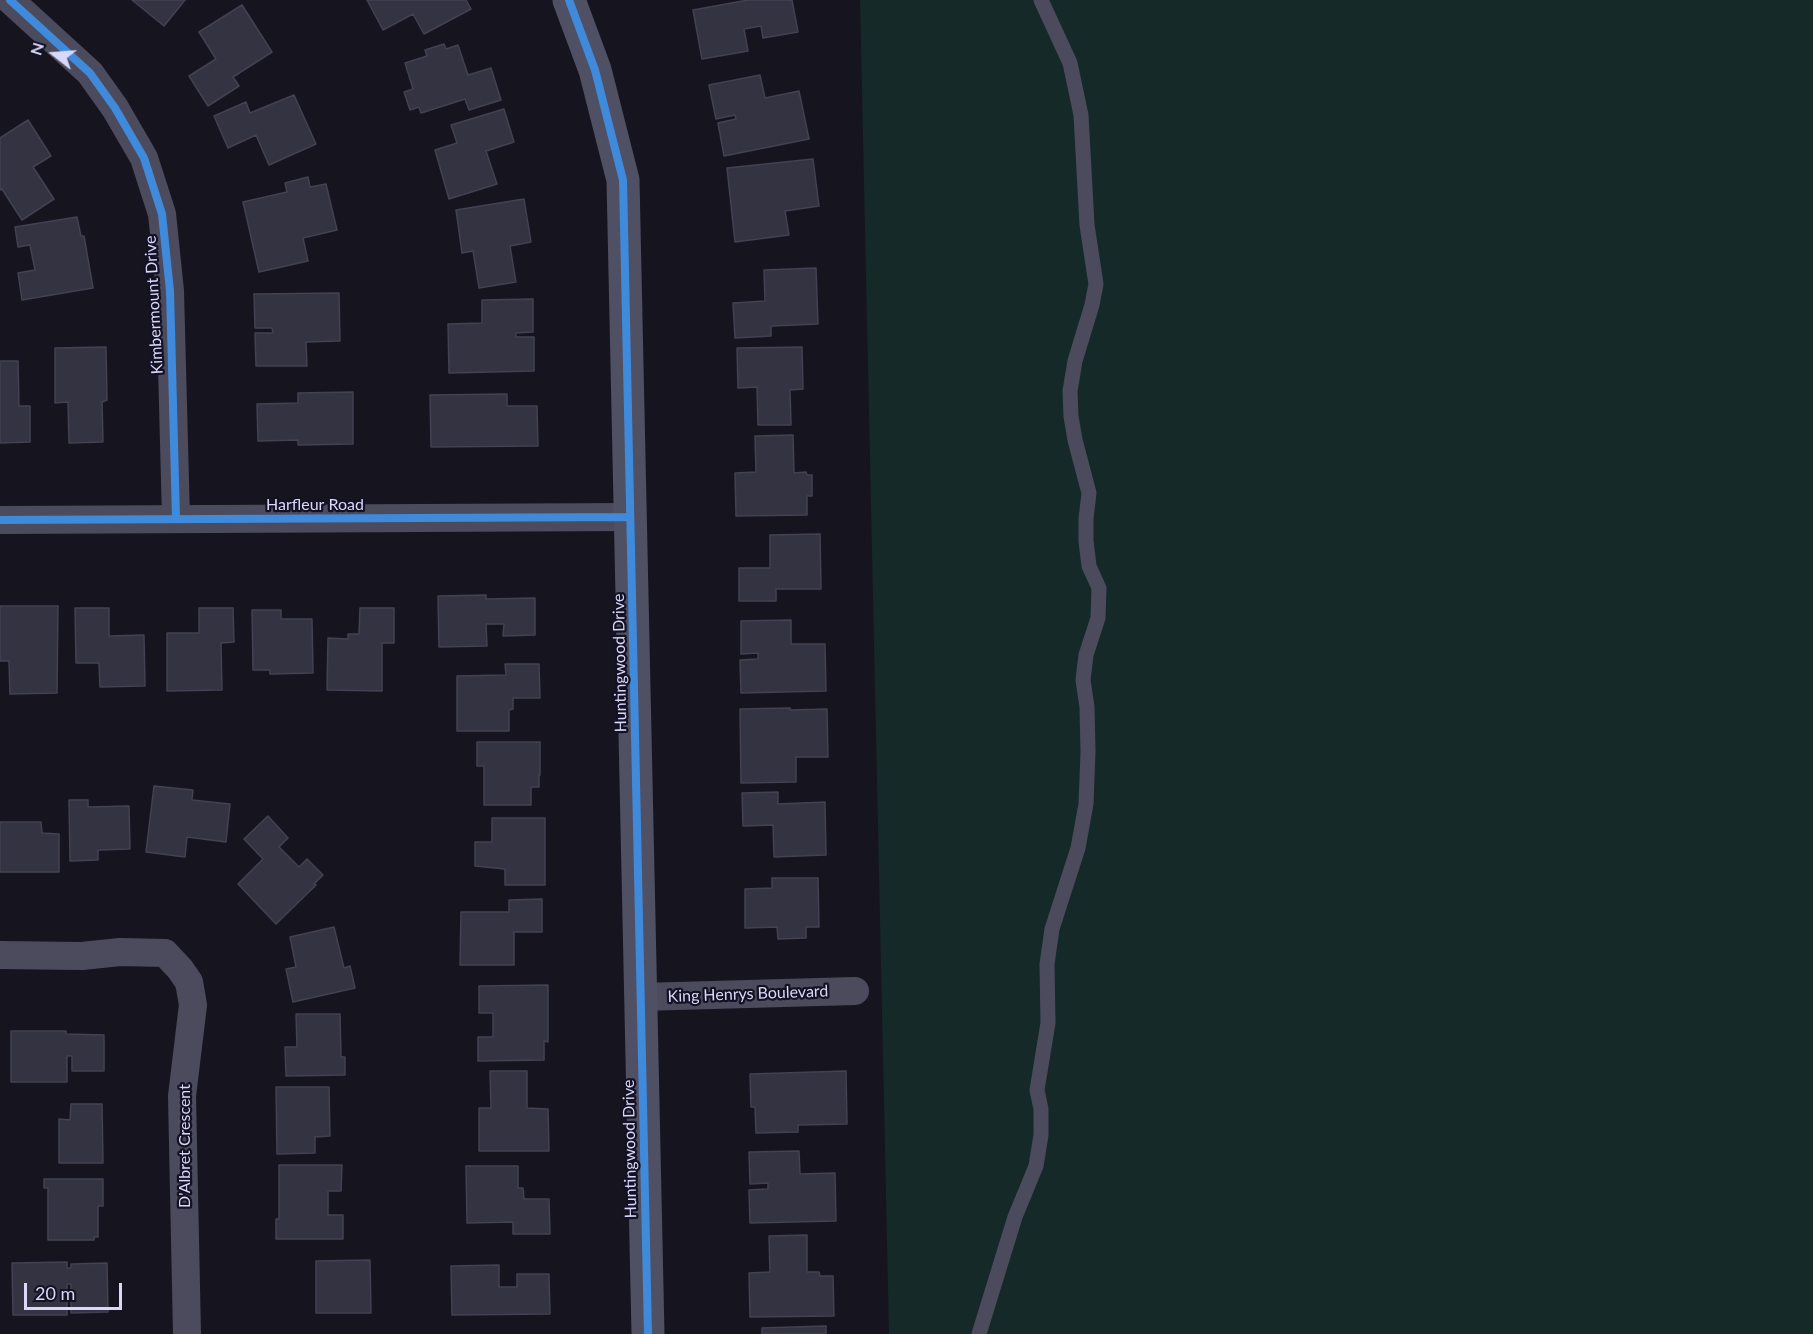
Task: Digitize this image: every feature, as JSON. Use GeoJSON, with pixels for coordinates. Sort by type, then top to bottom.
{"type":"FeatureCollection","features":[{"type":"Feature","properties":{"kind":"street","name":"Kimbermount Drive"},"geometry":{"type":"LineString","coordinates":[[10,0],[90,73],[115,108],[144,158],[162,214],[170,291],[176,519]]}},
{"type":"Feature","properties":{"kind":"street","name":"Huntingwood Drive"},"geometry":{"type":"LineString","coordinates":[[569,0],[595,70],[622,180],[648,1334]]}},
{"type":"Feature","properties":{"kind":"street","name":"Harfleur Road"},"geometry":{"type":"LineString","coordinates":[[0,520],[630,517]]}},
{"type":"Feature","properties":{"kind":"street","name":"D'Albret Crescent"},"geometry":{"type":"LineString","coordinates":[[0,955],[82,956],[120,952],[165,953],[189,982],[193,1005],[182,1096],[187,1334]]}},
{"type":"Feature","properties":{"kind":"street","name":"King Henrys Boulevard"},"geometry":{"type":"LineString","coordinates":[[641,997],[855,991]]}},
{"type":"Feature","properties":{"kind":"lane"},"geometry":{"type":"LineString","coordinates":[[979,1334],[1015,1217],[1036,1166],[1041,1135],[1041,1109],[1037,1090],[1048,1023],[1047,964],[1052,929],[1078,848],[1086,804],[1087,707],[1083,680],[1086,655],[1098,618],[1099,588],[1089,566],[1086,541],[1089,493],[1075,440],[1070,391],[1075,360],[1096,284],[1087,225],[1081,115],[1070,63],[1041,0]]}},
{"type":"Feature","properties":{"kind":"green space"},"geometry":{"type":"Polygon","coordinates":[[[860,0],[1813,0],[1813,1334],[889,1334],[860,0]]]}},
{"type":"Feature","properties":{"kind":"building"},"geometry":{"type":"Polygon","coordinates":[[[132,0],[185,0],[164,26],[132,0]]]}},
{"type":"Feature","properties":{"kind":"building"},"geometry":{"type":"Polygon","coordinates":[[[367,0],[466,0],[471,9],[424,34],[413,14],[383,30],[367,0]]]}},
{"type":"Feature","properties":{"kind":"building"},"geometry":{"type":"Polygon","coordinates":[[[748,0],[792,0],[798,32],[763,38],[761,26],[744,29],[748,51],[702,59],[693,10],[748,0]]]}},
{"type":"Feature","properties":{"kind":"building"},"geometry":{"type":"Polygon","coordinates":[[[242,5],[272,52],[233,77],[239,86],[208,106],[189,76],[216,59],[199,32],[242,5]]]}},
{"type":"Feature","properties":{"kind":"building"},"geometry":{"type":"Polygon","coordinates":[[[444,44],[446,49],[458,45],[468,75],[491,68],[501,100],[469,110],[465,99],[421,113],[419,107],[410,110],[404,92],[413,89],[405,63],[427,56],[425,50],[444,44]]]}},
{"type":"Feature","properties":{"kind":"building"},"geometry":{"type":"Polygon","coordinates":[[[760,75],[765,98],[799,91],[809,139],[724,156],[718,123],[736,119],[735,115],[716,119],[709,85],[760,75]]]}},
{"type":"Feature","properties":{"kind":"building"},"geometry":{"type":"Polygon","coordinates":[[[294,95],[316,144],[269,165],[256,135],[228,148],[214,116],[246,102],[250,113],[294,95]]]}},
{"type":"Feature","properties":{"kind":"building"},"geometry":{"type":"Polygon","coordinates":[[[504,109],[514,142],[486,151],[497,184],[449,199],[435,150],[457,143],[451,125],[504,109]]]}},
{"type":"Feature","properties":{"kind":"building"},"geometry":{"type":"Polygon","coordinates":[[[28,120],[51,156],[33,167],[54,199],[22,220],[2,189],[0,190],[0,138],[28,120]]]}},
{"type":"Feature","properties":{"kind":"building"},"geometry":{"type":"Polygon","coordinates":[[[813,159],[819,206],[785,211],[789,235],[735,242],[727,168],[813,159]]]}},
{"type":"Feature","properties":{"kind":"building"},"geometry":{"type":"Polygon","coordinates":[[[308,177],[310,187],[326,184],[337,230],[303,238],[308,261],[259,272],[243,202],[287,192],[285,183],[308,177]]]}},
{"type":"Feature","properties":{"kind":"building"},"geometry":{"type":"Polygon","coordinates":[[[524,199],[531,242],[510,246],[516,282],[479,288],[473,251],[462,253],[456,210],[524,199]]]}},
{"type":"Feature","properties":{"kind":"building"},"geometry":{"type":"Polygon","coordinates":[[[77,217],[81,236],[84,236],[93,288],[22,300],[18,273],[35,270],[30,245],[18,247],[15,227],[77,217]]]}},
{"type":"Feature","properties":{"kind":"building"},"geometry":{"type":"Polygon","coordinates":[[[816,268],[818,324],[771,326],[771,336],[735,338],[733,303],[765,301],[764,270],[816,268]]]}},
{"type":"Feature","properties":{"kind":"building"},"geometry":{"type":"Polygon","coordinates":[[[339,293],[340,341],[306,342],[307,366],[256,366],[255,333],[273,333],[272,328],[255,328],[254,294],[339,293]]]}},
{"type":"Feature","properties":{"kind":"building"},"geometry":{"type":"Polygon","coordinates":[[[533,299],[533,332],[516,333],[516,337],[534,337],[534,371],[449,373],[448,324],[482,323],[482,300],[533,299]]]}},
{"type":"Feature","properties":{"kind":"building"},"geometry":{"type":"Polygon","coordinates":[[[106,347],[107,400],[102,402],[103,442],[69,443],[68,402],[55,403],[55,348],[106,347]]]}},
{"type":"Feature","properties":{"kind":"building"},"geometry":{"type":"Polygon","coordinates":[[[802,347],[803,389],[790,390],[791,425],[758,425],[757,387],[738,388],[737,348],[802,347]]]}},
{"type":"Feature","properties":{"kind":"building"},"geometry":{"type":"Polygon","coordinates":[[[0,361],[18,361],[19,406],[30,406],[30,442],[0,443],[0,361]]]}},
{"type":"Feature","properties":{"kind":"building"},"geometry":{"type":"Polygon","coordinates":[[[353,392],[353,444],[298,445],[298,440],[258,441],[257,404],[298,403],[298,393],[353,392]]]}},
{"type":"Feature","properties":{"kind":"building"},"geometry":{"type":"Polygon","coordinates":[[[507,394],[507,406],[537,406],[538,446],[431,447],[430,395],[507,394]]]}},
{"type":"Feature","properties":{"kind":"building"},"geometry":{"type":"Polygon","coordinates":[[[793,435],[794,473],[806,472],[807,475],[812,475],[812,496],[807,496],[807,515],[736,516],[735,473],[756,472],[755,436],[793,435]]]}},
{"type":"Feature","properties":{"kind":"building"},"geometry":{"type":"Polygon","coordinates":[[[820,534],[821,589],[776,589],[776,601],[739,601],[739,568],[770,568],[770,535],[820,534]]]}},
{"type":"Feature","properties":{"kind":"building"},"geometry":{"type":"Polygon","coordinates":[[[486,595],[486,599],[535,598],[535,635],[503,636],[504,624],[486,624],[487,646],[439,647],[438,596],[486,595]]]}},
{"type":"Feature","properties":{"kind":"building"},"geometry":{"type":"Polygon","coordinates":[[[0,606],[58,606],[57,693],[10,694],[9,661],[0,661],[0,606]]]}},
{"type":"Feature","properties":{"kind":"building"},"geometry":{"type":"Polygon","coordinates":[[[75,608],[109,608],[109,636],[144,635],[145,686],[100,687],[99,663],[76,663],[75,608]]]}},
{"type":"Feature","properties":{"kind":"building"},"geometry":{"type":"Polygon","coordinates":[[[199,608],[233,608],[234,642],[221,643],[222,690],[167,691],[167,633],[199,633],[199,608]]]}},
{"type":"Feature","properties":{"kind":"building"},"geometry":{"type":"Polygon","coordinates":[[[360,608],[394,608],[394,643],[382,643],[382,691],[327,690],[328,638],[348,639],[348,634],[359,634],[360,608]]]}},
{"type":"Feature","properties":{"kind":"building"},"geometry":{"type":"Polygon","coordinates":[[[252,610],[281,610],[281,619],[312,619],[313,673],[270,674],[270,670],[253,670],[252,610]]]}},
{"type":"Feature","properties":{"kind":"building"},"geometry":{"type":"Polygon","coordinates":[[[791,620],[791,644],[825,644],[826,691],[741,693],[740,660],[758,659],[758,653],[741,654],[741,621],[791,620]]]}},
{"type":"Feature","properties":{"kind":"building"},"geometry":{"type":"Polygon","coordinates":[[[505,664],[539,664],[540,698],[513,698],[513,709],[509,710],[509,731],[457,731],[457,676],[506,675],[505,664]]]}},
{"type":"Feature","properties":{"kind":"building"},"geometry":{"type":"Polygon","coordinates":[[[790,708],[790,710],[827,709],[828,757],[796,757],[796,782],[741,783],[740,709],[790,708]]]}},
{"type":"Feature","properties":{"kind":"building"},"geometry":{"type":"Polygon","coordinates":[[[477,742],[540,742],[539,787],[531,787],[531,805],[484,805],[484,766],[477,766],[477,742]]]}},
{"type":"Feature","properties":{"kind":"building"},"geometry":{"type":"Polygon","coordinates":[[[154,786],[193,790],[192,800],[230,804],[226,842],[187,837],[185,857],[146,852],[154,786]]]}},
{"type":"Feature","properties":{"kind":"building"},"geometry":{"type":"Polygon","coordinates":[[[778,792],[778,804],[825,802],[826,855],[774,857],[773,825],[743,826],[742,793],[778,792]]]}},
{"type":"Feature","properties":{"kind":"building"},"geometry":{"type":"Polygon","coordinates":[[[69,800],[88,800],[88,807],[129,806],[130,849],[98,850],[98,860],[70,861],[69,800]]]}},
{"type":"Feature","properties":{"kind":"building"},"geometry":{"type":"Polygon","coordinates":[[[268,816],[288,838],[279,847],[299,867],[307,859],[323,875],[314,884],[316,885],[276,924],[238,884],[263,859],[244,839],[268,816]]]}},
{"type":"Feature","properties":{"kind":"building"},"geometry":{"type":"Polygon","coordinates":[[[492,818],[545,818],[545,885],[505,885],[505,869],[475,866],[475,842],[492,842],[492,818]]]}},
{"type":"Feature","properties":{"kind":"building"},"geometry":{"type":"Polygon","coordinates":[[[0,822],[41,822],[42,833],[59,834],[59,872],[0,872],[0,822]]]}},
{"type":"Feature","properties":{"kind":"building"},"geometry":{"type":"Polygon","coordinates":[[[772,878],[818,878],[819,927],[806,927],[806,938],[778,939],[777,927],[745,928],[745,889],[772,888],[772,878]]]}},
{"type":"Feature","properties":{"kind":"building"},"geometry":{"type":"Polygon","coordinates":[[[542,899],[542,932],[514,932],[514,965],[460,965],[461,912],[509,912],[509,900],[542,899]]]}},
{"type":"Feature","properties":{"kind":"building"},"geometry":{"type":"Polygon","coordinates":[[[334,927],[344,968],[350,966],[355,988],[293,1002],[286,969],[296,967],[290,937],[334,927]]]}},
{"type":"Feature","properties":{"kind":"building"},"geometry":{"type":"Polygon","coordinates":[[[548,985],[548,1042],[544,1041],[544,1060],[478,1061],[478,1037],[493,1037],[493,1013],[479,1013],[479,986],[548,985]]]}},
{"type":"Feature","properties":{"kind":"building"},"geometry":{"type":"Polygon","coordinates":[[[296,1014],[340,1014],[341,1057],[345,1057],[345,1075],[286,1076],[285,1047],[297,1047],[296,1014]]]}},
{"type":"Feature","properties":{"kind":"building"},"geometry":{"type":"Polygon","coordinates":[[[11,1031],[66,1031],[66,1034],[104,1035],[104,1071],[72,1071],[72,1056],[67,1056],[67,1082],[11,1082],[11,1031]]]}},
{"type":"Feature","properties":{"kind":"building"},"geometry":{"type":"Polygon","coordinates":[[[490,1071],[527,1071],[527,1108],[548,1109],[549,1151],[479,1151],[479,1108],[491,1108],[490,1071]]]}},
{"type":"Feature","properties":{"kind":"building"},"geometry":{"type":"Polygon","coordinates":[[[846,1071],[847,1124],[798,1125],[798,1132],[756,1133],[755,1107],[751,1107],[750,1074],[846,1071]]]}},
{"type":"Feature","properties":{"kind":"building"},"geometry":{"type":"Polygon","coordinates":[[[276,1087],[329,1087],[330,1136],[315,1137],[315,1153],[277,1154],[276,1087]]]}},
{"type":"Feature","properties":{"kind":"building"},"geometry":{"type":"Polygon","coordinates":[[[71,1104],[102,1104],[103,1163],[59,1163],[59,1119],[70,1120],[71,1104]]]}},
{"type":"Feature","properties":{"kind":"building"},"geometry":{"type":"Polygon","coordinates":[[[799,1151],[800,1174],[835,1173],[836,1221],[750,1223],[749,1190],[768,1189],[768,1183],[750,1184],[749,1152],[799,1151]]]}},
{"type":"Feature","properties":{"kind":"building"},"geometry":{"type":"Polygon","coordinates":[[[279,1165],[342,1165],[341,1191],[328,1191],[328,1215],[343,1215],[343,1239],[276,1239],[276,1219],[279,1219],[279,1165]]]}},
{"type":"Feature","properties":{"kind":"building"},"geometry":{"type":"Polygon","coordinates":[[[466,1166],[518,1166],[518,1188],[523,1188],[524,1199],[549,1199],[550,1234],[513,1234],[513,1222],[467,1223],[466,1166]]]}},
{"type":"Feature","properties":{"kind":"building"},"geometry":{"type":"Polygon","coordinates":[[[44,1179],[103,1179],[103,1206],[98,1206],[98,1237],[94,1237],[94,1240],[48,1240],[48,1188],[44,1188],[44,1179]]]}},
{"type":"Feature","properties":{"kind":"building"},"geometry":{"type":"Polygon","coordinates":[[[807,1235],[807,1272],[819,1272],[820,1276],[833,1276],[834,1316],[750,1317],[749,1273],[770,1272],[769,1236],[807,1235]]]}},
{"type":"Feature","properties":{"kind":"building"},"geometry":{"type":"Polygon","coordinates":[[[370,1260],[371,1313],[316,1313],[316,1261],[370,1260]]]}},
{"type":"Feature","properties":{"kind":"building"},"geometry":{"type":"Polygon","coordinates":[[[67,1262],[67,1268],[71,1268],[71,1264],[107,1263],[108,1312],[71,1313],[71,1284],[67,1284],[67,1315],[13,1315],[12,1263],[67,1262]]]}},
{"type":"Feature","properties":{"kind":"building"},"geometry":{"type":"Polygon","coordinates":[[[499,1265],[499,1287],[517,1287],[517,1274],[549,1274],[550,1314],[452,1315],[451,1266],[499,1265]]]}},
{"type":"Feature","properties":{"kind":"building"},"geometry":{"type":"Polygon","coordinates":[[[826,1326],[826,1334],[762,1334],[762,1328],[826,1326]]]}},
{"type":"Feature","properties":{"kind":"cycle path"},"geometry":{"type":"LineString","coordinates":[[10,0],[90,73],[115,108],[144,158],[162,214],[170,291],[176,519]]}},
{"type":"Feature","properties":{"kind":"cycle path"},"geometry":{"type":"LineString","coordinates":[[569,0],[595,70],[623,180],[648,1334]]}},
{"type":"Feature","properties":{"kind":"cycle path"},"geometry":{"type":"LineString","coordinates":[[0,520],[630,517]]}}]}
